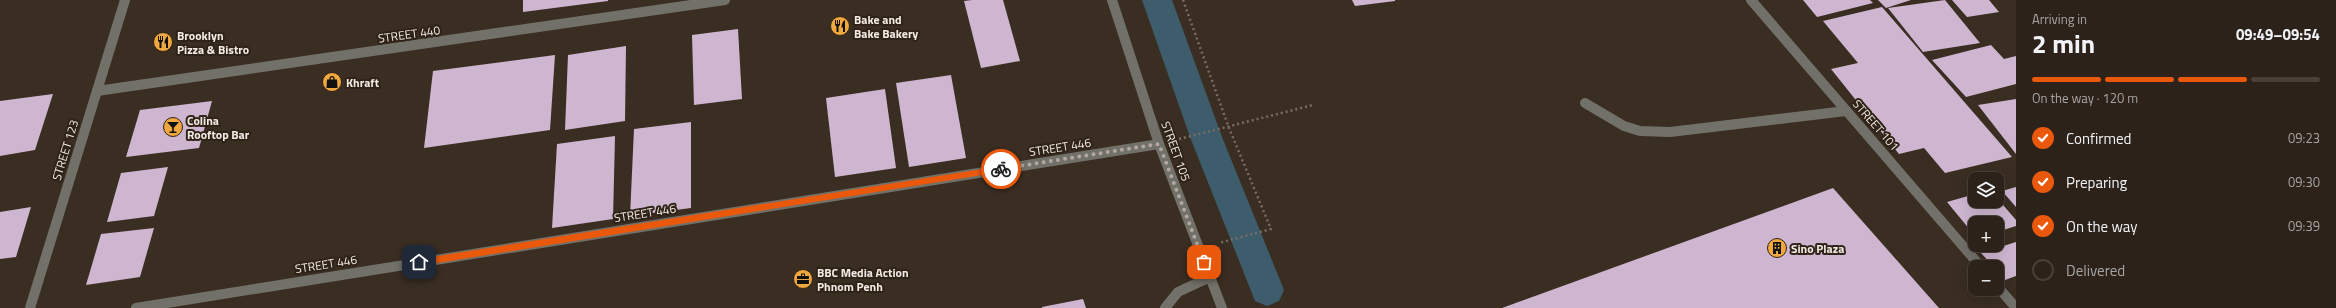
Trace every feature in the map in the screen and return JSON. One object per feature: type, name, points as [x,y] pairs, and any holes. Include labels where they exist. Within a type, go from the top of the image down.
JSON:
[{"type":"street","name":"STREET 123","points":[[30,308],[125,0]]},
{"type":"street","name":"STREET 440","points":[[97,91],[725,0]]},
{"type":"street","name":"STREET 105","points":[[1112,0],[1159,144],[1222,308]]},
{"type":"street","name":"STREET 101","points":[[1752,0],[1975,260]]},
{"type":"street","points":[[1585,103],[1624,126],[1640,131],[1670,132],[1846,111]]},
{"type":"street","name":"STREET 446","points":[[136,308],[1159,144]]},
{"type":"street","points":[[1165,308],[1169,298],[1184,286],[1210,277]]},
{"type":"street","points":[[2004,294],[2016,308]]},
{"type":"path","points":[[1183,0],[1229,128],[1271,229],[1229,241]]},
{"type":"path","points":[[1187,137],[1224,130],[1313,105]]},
{"type":"building","points":[[523,0],[608,0],[608,1],[523,12]]},
{"type":"building","points":[[1003,0],[1020,61],[981,68],[964,1]]},
{"type":"building","points":[[1352,0],[1395,0],[1395,1],[1355,6]]},
{"type":"building","points":[[1803,0],[1870,0],[1873,3],[1817,17]]},
{"type":"building","points":[[1878,0],[1911,0],[1886,8]]},
{"type":"building","points":[[1945,0],[1980,43],[1923,52],[1888,8]]},
{"type":"building","points":[[1952,0],[1989,0],[1999,12],[1967,17]]},
{"type":"building","points":[[1882,7],[2012,157],[1945,173],[1924,148],[1899,154],[1831,69],[1858,63],[1823,21]]},
{"type":"building","points":[[738,29],[742,99],[694,105],[692,35]]},
{"type":"building","points":[[1991,45],[2004,59],[2016,56],[2016,84],[1966,97],[1932,60]]},
{"type":"building","points":[[626,46],[625,121],[565,130],[568,55]]},
{"type":"building","points":[[555,55],[550,130],[424,148],[433,71]]},
{"type":"building","points":[[951,75],[966,158],[909,167],[896,83]]},
{"type":"building","points":[[885,89],[896,168],[835,177],[826,98]]},
{"type":"building","points":[[53,94],[35,150],[0,156],[0,101]]},
{"type":"building","points":[[2016,99],[2016,154],[1978,105]]},
{"type":"building","points":[[212,101],[199,148],[126,157],[140,110]]},
{"type":"building","points":[[691,122],[691,208],[630,216],[634,129]]},
{"type":"building","points":[[615,136],[613,219],[552,228],[557,144]]},
{"type":"building","points":[[168,167],[154,216],[107,222],[121,173]]},
{"type":"building","points":[[2016,187],[2016,207],[2004,193],[2004,190]]},
{"type":"building","name":"Sino Plaza","points":[[1833,188],[1939,308],[1502,308]]},
{"type":"building","points":[[1968,196],[1968,208],[2004,208],[2004,206],[2016,220],[2016,226],[2004,230],[2004,216],[1968,216],[1968,228],[1947,202]]},
{"type":"building","points":[[31,207],[16,257],[0,259],[0,212]]},
{"type":"building","points":[[154,228],[140,277],[86,285],[101,234]]},
{"type":"building","points":[[2016,242],[2016,276],[2005,280],[2004,260],[1988,260],[1981,253],[2004,252],[2004,246]]},
{"type":"building","points":[[1083,299],[1086,308],[1042,308],[1042,307]]},
{"type":"waterway","points":[[1157,0],[1206,137],[1267,290]]},
{"type":"way so far","points":[[1001,169],[1159,144],[1204,262]]},
{"type":"place","name":"Bake and Bake Bakery","points":[[840,26]]},
{"type":"place","name":"Brooklyn Pizza & Bistro","points":[[163,42]]},
{"type":"place","name":"Khraft","points":[[332,82]]},
{"type":"place","name":"Colina Rooftop Bar","points":[[173,127]]},
{"type":"place","name":"Sino Plaza","points":[[1777,248]]},
{"type":"place","name":"BBC Media Action Phnom Penh","points":[[803,279]]},
{"type":"route","points":[[419,262],[1001,169]]}]
